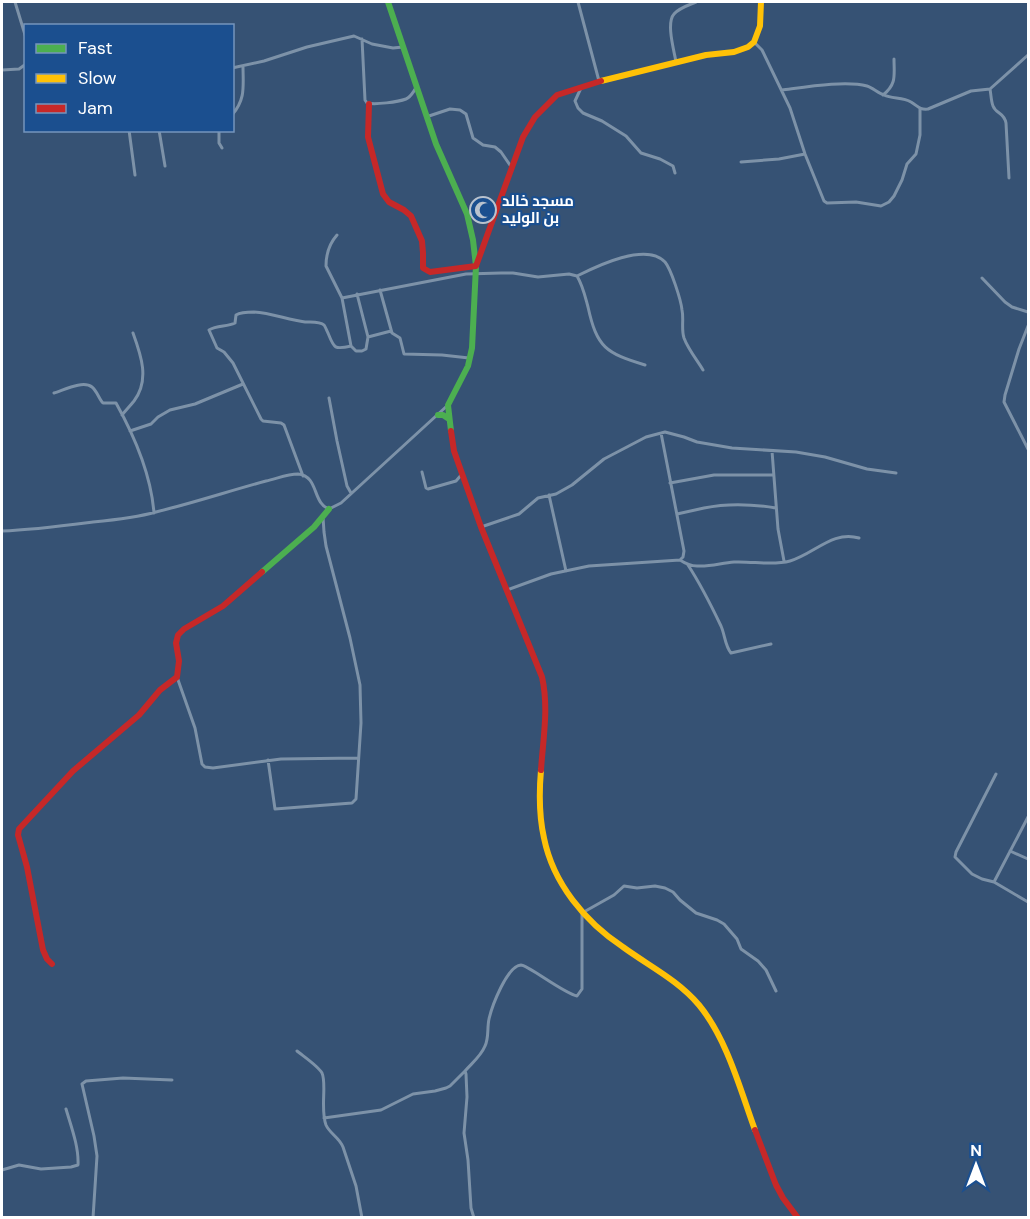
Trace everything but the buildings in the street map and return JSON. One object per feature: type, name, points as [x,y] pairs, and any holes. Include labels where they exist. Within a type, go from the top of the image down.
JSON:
[{"type":"street","points":[[15,2],[24,31]]},
{"type":"street","points":[[358,758],[268,760],[213,768],[205,767],[202,764],[195,728],[177,677],[179,661],[176,643],[178,635],[184,629],[223,606],[323,517],[329,509],[340,503],[438,415],[448,405],[461,382],[470,358],[475,270],[473,240],[467,214],[436,144],[388,2]]},
{"type":"street","points":[[578,2],[599,81]]},
{"type":"street","points":[[676,62],[670,24],[672,16],[696,2]]},
{"type":"street","points":[[475,270],[523,137],[535,117],[557,95],[599,81],[706,55],[735,52],[748,47],[754,42],[760,26],[760,2]]},
{"type":"street","points":[[234,68],[354,36],[372,44],[393,48],[403,47]]},
{"type":"street","points":[[362,39],[364,100],[369,104],[403,100],[411,96],[416,88]]},
{"type":"street","points":[[754,42],[762,50],[790,108],[805,154],[825,202],[856,202],[881,206],[889,202],[902,180],[907,164],[916,154],[920,135],[920,108]]},
{"type":"street","points":[[782,90],[847,84],[865,86],[883,95],[909,101],[920,108],[928,109],[971,91],[990,89],[1029,55]]},
{"type":"street","points":[[883,95],[894,83],[894,59]]},
{"type":"street","points":[[2,70],[20,69],[24,66]]},
{"type":"street","points":[[234,113],[241,104],[244,91],[243,66]]},
{"type":"street","points":[[582,87],[575,101],[583,113],[602,121],[626,136],[641,153],[673,166],[675,172]]},
{"type":"street","points":[[990,89],[992,105],[1005,117],[1009,178]]},
{"type":"street","points":[[369,104],[368,137],[383,194],[391,205],[401,208],[411,216],[422,241],[423,268],[430,272],[475,270],[538,277],[569,274],[577,276],[625,256],[650,255],[664,260],[679,296],[684,338],[703,370]]},
{"type":"street","points":[[426,117],[450,109],[460,110],[466,114],[473,138],[483,145],[495,147],[512,168]]},
{"type":"street","points":[[129,132],[135,175]]},
{"type":"street","points":[[159,132],[165,166]]},
{"type":"street","points":[[219,132],[219,142],[222,148]]},
{"type":"street","points":[[741,162],[805,154]]},
{"type":"street","points":[[337,235],[331,242],[326,266],[342,298],[351,346],[356,351],[362,351],[366,349],[368,337],[357,294]]},
{"type":"street","points":[[342,298],[475,270]]},
{"type":"street","points":[[577,276],[582,285],[599,341],[607,350],[645,366]]},
{"type":"street","points":[[982,278],[1005,302],[1012,307],[1029,312]]},
{"type":"street","points":[[380,290],[391,331],[402,341],[404,354],[470,358]]},
{"type":"street","points":[[303,476],[284,425],[262,421],[233,363],[224,352],[217,348],[209,330],[235,323],[236,315],[240,313],[254,312],[323,324],[335,347],[339,349],[351,346]]},
{"type":"street","points":[[1029,326],[1019,350],[1004,402],[1029,449]]},
{"type":"street","points":[[368,337],[391,331]]},
{"type":"street","points":[[122,415],[140,390],[143,378],[133,333]]},
{"type":"street","points":[[130,431],[151,424],[170,410],[195,405],[244,383]]},
{"type":"street","points":[[54,393],[85,385],[93,388],[103,403],[116,404],[146,471],[153,493],[154,513]]},
{"type":"street","points":[[329,398],[339,453],[347,486],[351,493]]},
{"type":"street","points":[[448,405],[454,451],[481,527],[544,682],[546,708],[539,795],[544,837],[553,868],[582,913],[617,943],[669,978],[688,994],[710,1018],[721,1038],[776,1185],[798,1218]]},
{"type":"street","points":[[438,415],[449,419]]},
{"type":"street","points":[[481,527],[519,513],[538,498],[556,494],[572,485],[604,459],[646,437],[660,433],[669,432],[697,442],[732,448],[825,457],[867,469],[896,472]]},
{"type":"street","points":[[660,433],[684,551],[680,560]]},
{"type":"street","points":[[772,451],[778,529],[784,561]]},
{"type":"street","points":[[422,472],[428,489],[456,481],[462,474]]},
{"type":"street","points":[[2,531],[53,527],[154,513],[290,475],[307,477],[313,484],[320,502],[329,509]]},
{"type":"street","points":[[670,483],[714,476],[774,475]]},
{"type":"street","points":[[549,495],[566,571]]},
{"type":"street","points":[[677,514],[724,505],[776,508]]},
{"type":"street","points":[[268,760],[275,809],[352,803],[356,799],[361,723],[360,686],[326,546],[323,517]]},
{"type":"street","points":[[688,565],[708,567],[748,561],[776,563],[797,558],[843,536],[859,538]]},
{"type":"street","points":[[507,590],[541,577],[566,571],[595,566],[680,560],[688,565],[702,587],[731,653],[771,644]]},
{"type":"street","points":[[52,964],[43,950],[27,867],[18,835],[19,829],[73,771],[139,715],[160,690],[177,677]]},
{"type":"street","points":[[996,774],[954,856],[972,874],[994,882],[1029,902]]},
{"type":"street","points":[[994,882],[1029,817]]},
{"type":"street","points":[[1010,851],[1029,859]]},
{"type":"street","points":[[582,913],[614,895],[624,886],[665,888],[673,892],[696,913],[724,924],[737,939],[741,949],[766,970],[776,991]]},
{"type":"street","points":[[324,1118],[381,1110],[413,1094],[450,1086],[477,1058],[486,1045],[491,1012],[505,979],[516,967],[523,965],[577,996],[582,989],[582,913]]},
{"type":"street","points":[[297,1051],[323,1075],[324,1118],[330,1133],[343,1146],[356,1186],[362,1218]]},
{"type":"street","points":[[465,1071],[467,1097],[464,1133],[471,1208],[474,1218]]},
{"type":"street","points":[[93,1218],[97,1156],[82,1084],[86,1081],[123,1078],[172,1080]]},
{"type":"street","points":[[2,1170],[19,1165],[41,1169],[78,1165],[74,1137],[66,1109]]},
{"type":"traffic: fast","points":[[388,2],[436,144],[467,214],[473,240],[476,266],[472,348],[468,366],[448,405],[451,431]]},
{"type":"traffic: fast","points":[[438,415],[449,419]]},
{"type":"traffic: fast","points":[[262,572],[314,527],[329,509]]},
{"type":"traffic: slow","points":[[601,81],[748,47],[754,42],[760,26],[761,2]]},
{"type":"traffic: slow","points":[[541,770],[542,830],[548,855],[563,886],[596,926],[673,981],[699,1005],[709,1018],[725,1049],[755,1130]]},
{"type":"traffic: jam","points":[[369,104],[368,137],[383,194],[389,202],[411,216],[422,241],[423,268],[430,272],[476,266],[523,137],[535,117],[557,95],[601,81]]},
{"type":"traffic: jam","points":[[451,431],[454,451],[481,527],[542,677],[545,712],[541,770]]},
{"type":"traffic: jam","points":[[52,964],[43,950],[27,867],[18,835],[19,829],[73,771],[139,715],[160,690],[177,677],[179,661],[176,643],[178,635],[223,606],[262,572]]},
{"type":"traffic: jam","points":[[755,1130],[776,1185],[798,1218]]},
{"type":"place","name":"مسجد خالد بن الوليد","points":[[483,210]]}]
